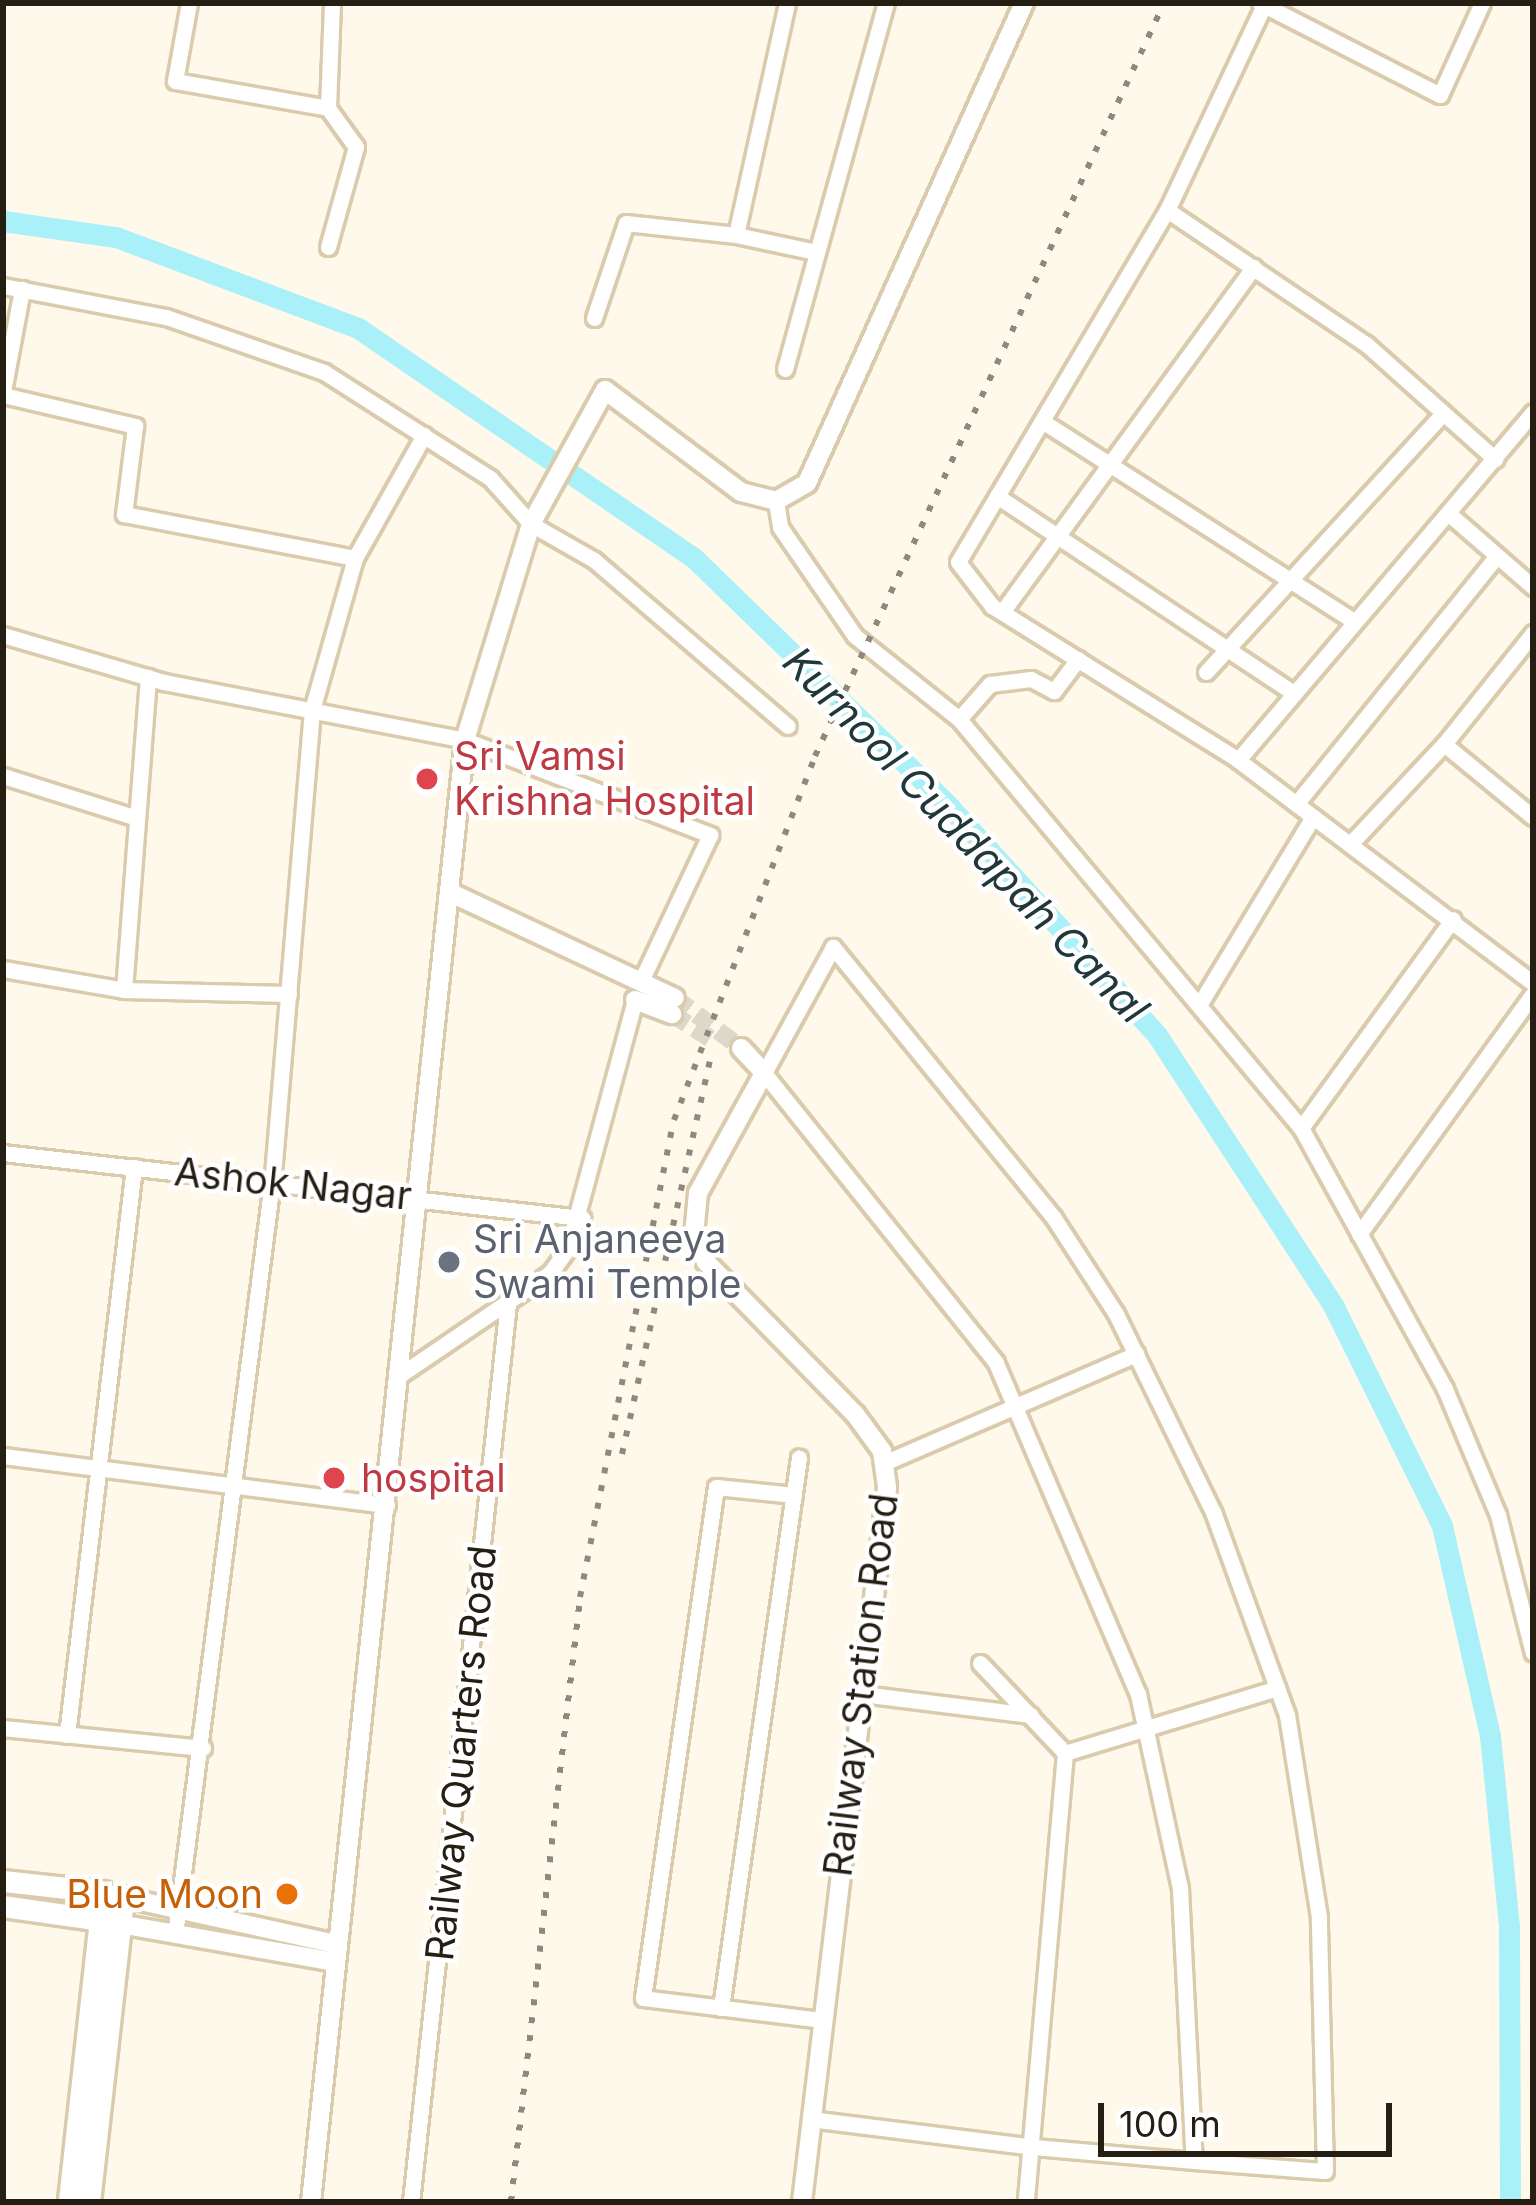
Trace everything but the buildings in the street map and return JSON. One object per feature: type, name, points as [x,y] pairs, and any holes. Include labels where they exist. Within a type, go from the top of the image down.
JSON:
[{"type":"main road","points":[[3,1881],[113,1895],[69,2202]]},
{"type":"main road","points":[[3,1906],[110,1922]]},
{"type":"main road","points":[[89,2202],[110,1922]]},
{"type":"street","points":[[189,3],[175,81],[328,108]]},
{"type":"street","points":[[328,248],[356,147],[328,108],[332,3]]},
{"type":"street","points":[[736,235],[787,3]]},
{"type":"street","points":[[785,368],[886,3]]},
{"type":"street","points":[[311,2202],[334,1953],[387,1505],[413,1197],[465,740],[531,524],[545,507],[605,390],[741,492],[776,501],[807,483],[1024,3]]},
{"type":"street","points":[[1481,3],[1440,95],[1262,4],[1167,210],[958,562],[1002,612],[1238,760],[1533,982]]},
{"type":"street","points":[[1167,210],[1253,267],[1443,413],[1495,459]]},
{"type":"street","points":[[594,318],[626,223],[736,235],[816,252]]},
{"type":"street","points":[[1002,612],[1253,267]]},
{"type":"street","points":[[3,286],[166,317],[324,372],[490,478],[531,524],[594,560],[788,726]]},
{"type":"street","points":[[22,289],[3,393],[135,426],[124,514],[355,558]]},
{"type":"street","points":[[1238,760],[1533,412]]},
{"type":"street","points":[[1206,672],[1443,413]]},
{"type":"street","points":[[1042,421],[1353,621]]},
{"type":"street","points":[[176,1935],[272,1181],[312,710],[355,558],[424,435]]},
{"type":"street","points":[[997,496],[1228,644],[1293,693]]},
{"type":"street","points":[[776,501],[780,527],[855,636],[959,719],[1301,1128],[1445,1388],[1498,1515],[1533,1652]]},
{"type":"street","points":[[1448,513],[1533,587]]},
{"type":"street","points":[[1296,804],[1497,556]]},
{"type":"street","points":[[1351,843],[1444,744],[1533,633]]},
{"type":"street","points":[[3,635],[148,677],[465,740],[710,835],[642,979]]},
{"type":"street","points":[[959,719],[990,684],[1031,679],[1054,692],[1078,659]]},
{"type":"street","points":[[124,990],[131,816],[148,677]]},
{"type":"street","points":[[1444,744],[1533,818]]},
{"type":"street","points":[[3,776],[131,816]]},
{"type":"street","points":[[1198,1005],[1313,818]]},
{"type":"street","points":[[397,1377],[550,1274],[582,1218],[635,1000],[673,1006],[642,979],[451,893]]},
{"type":"street","points":[[1301,1128],[1453,919]]},
{"type":"street","points":[[810,2119],[1034,2147],[1194,2161],[1325,2171],[1319,1917],[1277,1688],[1214,1514],[1136,1354],[1054,1217],[833,947],[749,1060],[995,1363],[1151,1733],[1180,1889],[1194,2161]]},
{"type":"street","points":[[3,969],[124,990],[289,994]]},
{"type":"street","points":[[1359,1234],[1533,994]]},
{"type":"street","name":"Railway Station Road","points":[[749,1060],[698,1193],[694,1234],[706,1262],[855,1414],[884,1463],[862,1694],[802,2202]]},
{"type":"street","name":"Ashok Nagar","points":[[3,1153],[582,1218]]},
{"type":"street","points":[[67,1735],[102,1471],[134,1167]]},
{"type":"street","name":"Railway Quarters Road","points":[[411,2202],[508,1303]]},
{"type":"street","points":[[884,1463],[1136,1354]]},
{"type":"street","points":[[3,1456],[387,1505]]},
{"type":"street","points":[[722,2008],[799,1456]]},
{"type":"street","points":[[794,1495],[716,1487],[643,1998],[821,2020]]},
{"type":"street","points":[[980,1663],[1065,1753],[1026,2202]]},
{"type":"street","points":[[1065,1753],[1151,1733],[1277,1688]]},
{"type":"street","points":[[862,1694],[1031,1715]]},
{"type":"street","points":[[3,1728],[203,1748]]},
{"type":"street","points":[[113,1895],[334,1953]]},
{"type":"street","points":[[110,1922],[176,1935],[334,1953]]},
{"type":"waterway","name":"Kurnool Cuddapah Canal","points":[[3,221],[116,237],[358,328],[693,557],[946,803],[1157,1035],[1334,1307],[1442,1526],[1490,1736],[1509,1926],[1510,2202]]},
{"type":"tunnel","points":[[675,998],[741,1048]]},
{"type":"tunnel","points":[[672,1014],[714,1041]]},
{"type":"railway","points":[[511,2202],[580,1597],[674,1120],[815,756],[1164,3]]},
{"type":"railway","points":[[622,1454],[712,1050]]},
{"type":"place","name":"Sri Vamsi Krishna Hospital","points":[[427,779]]},
{"type":"place","name":"Sri Anjaneeya Swami Temple","points":[[449,1262]]},
{"type":"place","name":"hospital","points":[[334,1478]]},
{"type":"place","name":"Blue Moon","points":[[287,1894]]}]
